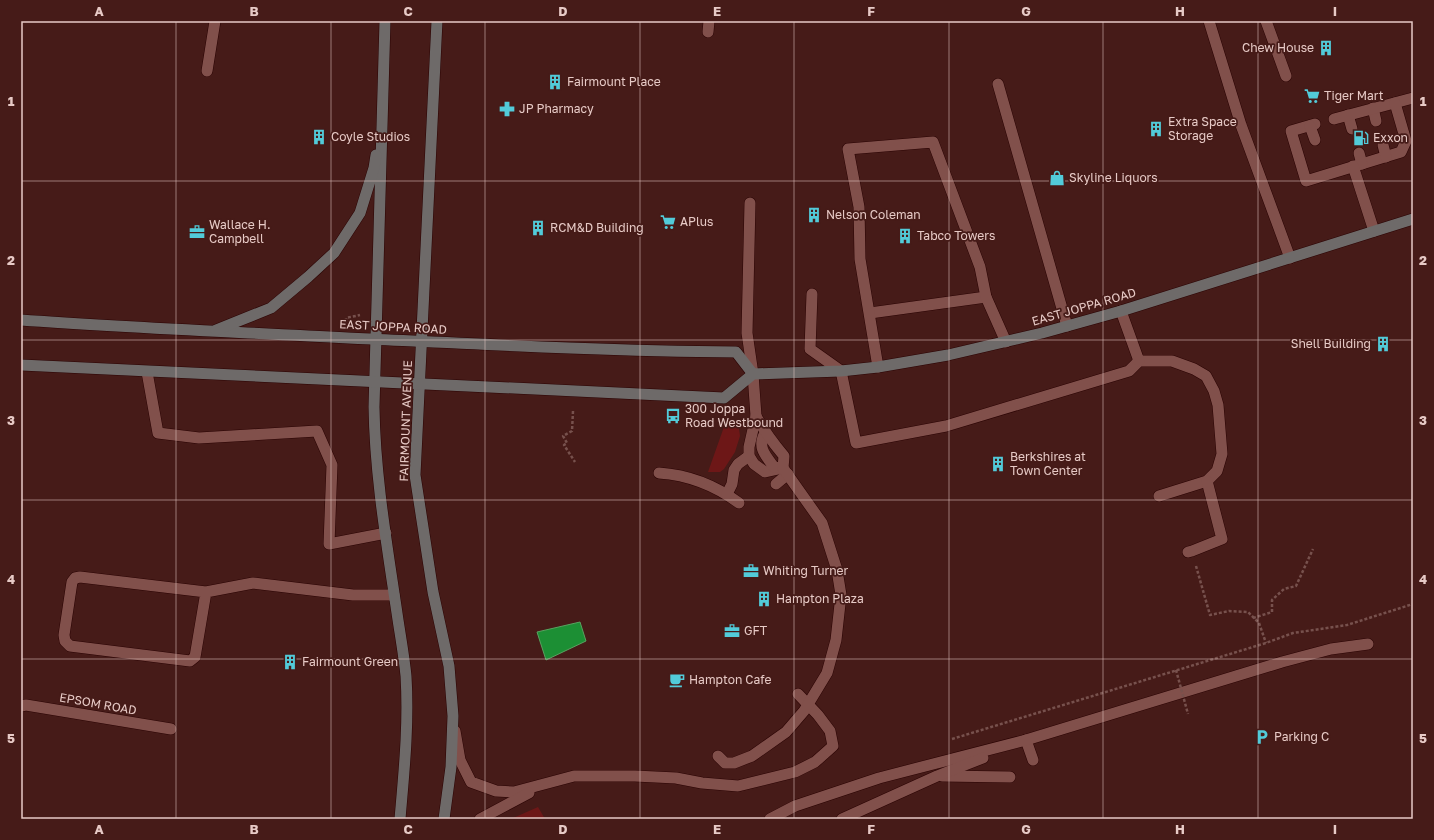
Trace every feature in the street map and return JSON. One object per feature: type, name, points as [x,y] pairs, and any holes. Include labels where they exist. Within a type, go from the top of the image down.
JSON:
[{"type":"main road","name":"FAIRMOUNT AVENUE","points":[[385,21],[374,430],[380,494],[406,676],[407,709],[400,819]]},
{"type":"main road","name":"FAIRMOUNT AVENUE","points":[[437,21],[415,475],[433,592],[449,666],[453,716],[451,767],[444,819]]},
{"type":"main road","points":[[212,332],[271,308],[334,253],[360,213],[374,168],[383,103]]},
{"type":"main road","name":"EAST JOPPA ROAD","points":[[21,320],[212,332],[422,342],[597,349],[736,352],[753,374],[841,371],[934,358],[1006,342],[1067,326],[1121,311],[1413,219]]},
{"type":"main road","points":[[21,365],[724,398],[753,374]]},
{"type":"street","points":[[207,71],[215,21]]},
{"type":"street","points":[[1209,21],[1241,125],[1290,258]]},
{"type":"street","points":[[1266,21],[1286,76]]},
{"type":"street","points":[[998,84],[1067,326]]},
{"type":"street","points":[[1334,119],[1413,98]]},
{"type":"street","points":[[1314,140],[1313,125],[1291,131],[1306,181],[1324,170],[1358,161],[1386,157],[1401,152],[1406,141],[1394,104]]},
{"type":"street","points":[[1373,108],[1376,121]]},
{"type":"street","points":[[1348,115],[1352,128]]},
{"type":"street","points":[[878,367],[860,259],[859,207],[848,149],[933,142],[980,267],[986,297],[1006,342]]},
{"type":"street","points":[[1383,145],[1386,157]]},
{"type":"street","points":[[1358,161],[1374,231]]},
{"type":"street","points":[[750,203],[747,333],[753,374],[756,416],[749,447],[749,456],[754,464],[765,472],[786,471]]},
{"type":"street","points":[[812,294],[810,349],[841,371],[856,443],[954,424],[1129,371],[1139,361],[1172,361],[1194,369],[1206,376],[1214,391],[1218,405],[1222,454],[1217,471],[1207,481],[1159,496]]},
{"type":"street","points":[[870,313],[986,297]]},
{"type":"street","points":[[1121,311],[1139,361]]},
{"type":"street","points":[[147,372],[158,433],[199,438],[317,431],[332,466],[329,544],[386,533]]},
{"type":"street","points":[[718,756],[725,763],[734,763],[752,756],[786,732],[804,711],[827,673],[836,640],[841,595],[838,570],[822,522],[786,471],[784,456],[770,436],[765,433],[756,416]]},
{"type":"street","points":[[727,494],[732,484],[734,470],[738,464],[749,456]]},
{"type":"street","points":[[776,484],[786,471]]},
{"type":"street","points":[[659,473],[697,480],[727,494],[740,503]]},
{"type":"street","points":[[1190,552],[1222,539],[1207,481]]},
{"type":"street","points":[[206,592],[195,657],[190,661],[70,646],[65,641],[64,635],[72,582],[75,578],[80,577],[206,592],[253,583],[353,595],[394,595]]},
{"type":"street","points":[[770,819],[794,806],[879,778],[1026,740],[1282,662],[1332,649],[1368,644]]},
{"type":"street","points":[[453,716],[460,760],[471,782],[496,791],[514,792],[574,776],[676,778],[702,783],[738,786],[795,772],[815,762],[833,746],[830,731],[818,715],[798,694]]},
{"type":"street","name":"EPSOM ROAD","points":[[21,706],[26,705],[171,729]]},
{"type":"street","points":[[1026,740],[1033,760]]},
{"type":"street","points":[[842,819],[937,776],[1026,740]]},
{"type":"street","points":[[937,776],[1010,777]]},
{"type":"street","points":[[480,819],[546,784]]},
{"type":"path","points":[[346,318],[364,314]]},
{"type":"path","points":[[573,411],[572,431],[563,436],[567,443],[564,445],[575,462]]},
{"type":"path","points":[[1253,618],[1272,612],[1272,600],[1284,589],[1296,586],[1314,548]]},
{"type":"path","points":[[1190,552],[1210,615],[1229,611],[1248,612],[1259,623],[1266,643]]},
{"type":"path","points":[[947,741],[1266,643],[1293,633],[1347,625],[1413,604]]},
{"type":"path","points":[[1176,670],[1188,714]]},
{"type":"shaded area","points":[[728,419],[738,421],[740,436],[735,452],[724,469],[720,472],[708,472],[725,424]]},
{"type":"shaded area","points":[[580,622],[586,641],[546,660],[537,632]]},
{"type":"shaded area","points":[[538,807],[545,819],[511,819]]},
{"type":"place","name":"Chew House","points":[[1326,48]]},
{"type":"place","name":"Fairmount Place","points":[[555,82]]},
{"type":"place","name":"Tiger Mart","points":[[1312,96]]},
{"type":"place","name":"JP Pharmacy","points":[[507,109]]},
{"type":"place","name":"Extra Space Storage","points":[[1156,129]]},
{"type":"place","name":"Coyle Studios","points":[[319,137]]},
{"type":"place","name":"Exxon","points":[[1361,138]]},
{"type":"place","name":"Skyline Liquors","points":[[1057,178]]},
{"type":"place","name":"Nelson Coleman","points":[[814,215]]},
{"type":"place","name":"APlus","points":[[668,222]]},
{"type":"place","name":"RCM&D Building","points":[[538,228]]},
{"type":"place","name":"Wallace H. Campbell","points":[[197,232]]},
{"type":"place","name":"Tabco Towers","points":[[905,236]]},
{"type":"place","name":"Shell Building","points":[[1383,344]]},
{"type":"place","name":"300 Joppa Road Westbound","points":[[673,416]]},
{"type":"place","name":"Berkshires at Town Center","points":[[998,464]]},
{"type":"place","name":"Whiting Turner","points":[[751,571]]},
{"type":"place","name":"Hampton Plaza","points":[[764,599]]},
{"type":"place","name":"GFT","points":[[732,631]]},
{"type":"place","name":"Fairmount Green","points":[[290,662]]},
{"type":"place","name":"Hampton Cafe","points":[[677,680]]},
{"type":"place","name":"Parking C","points":[[1262,737]]}]
